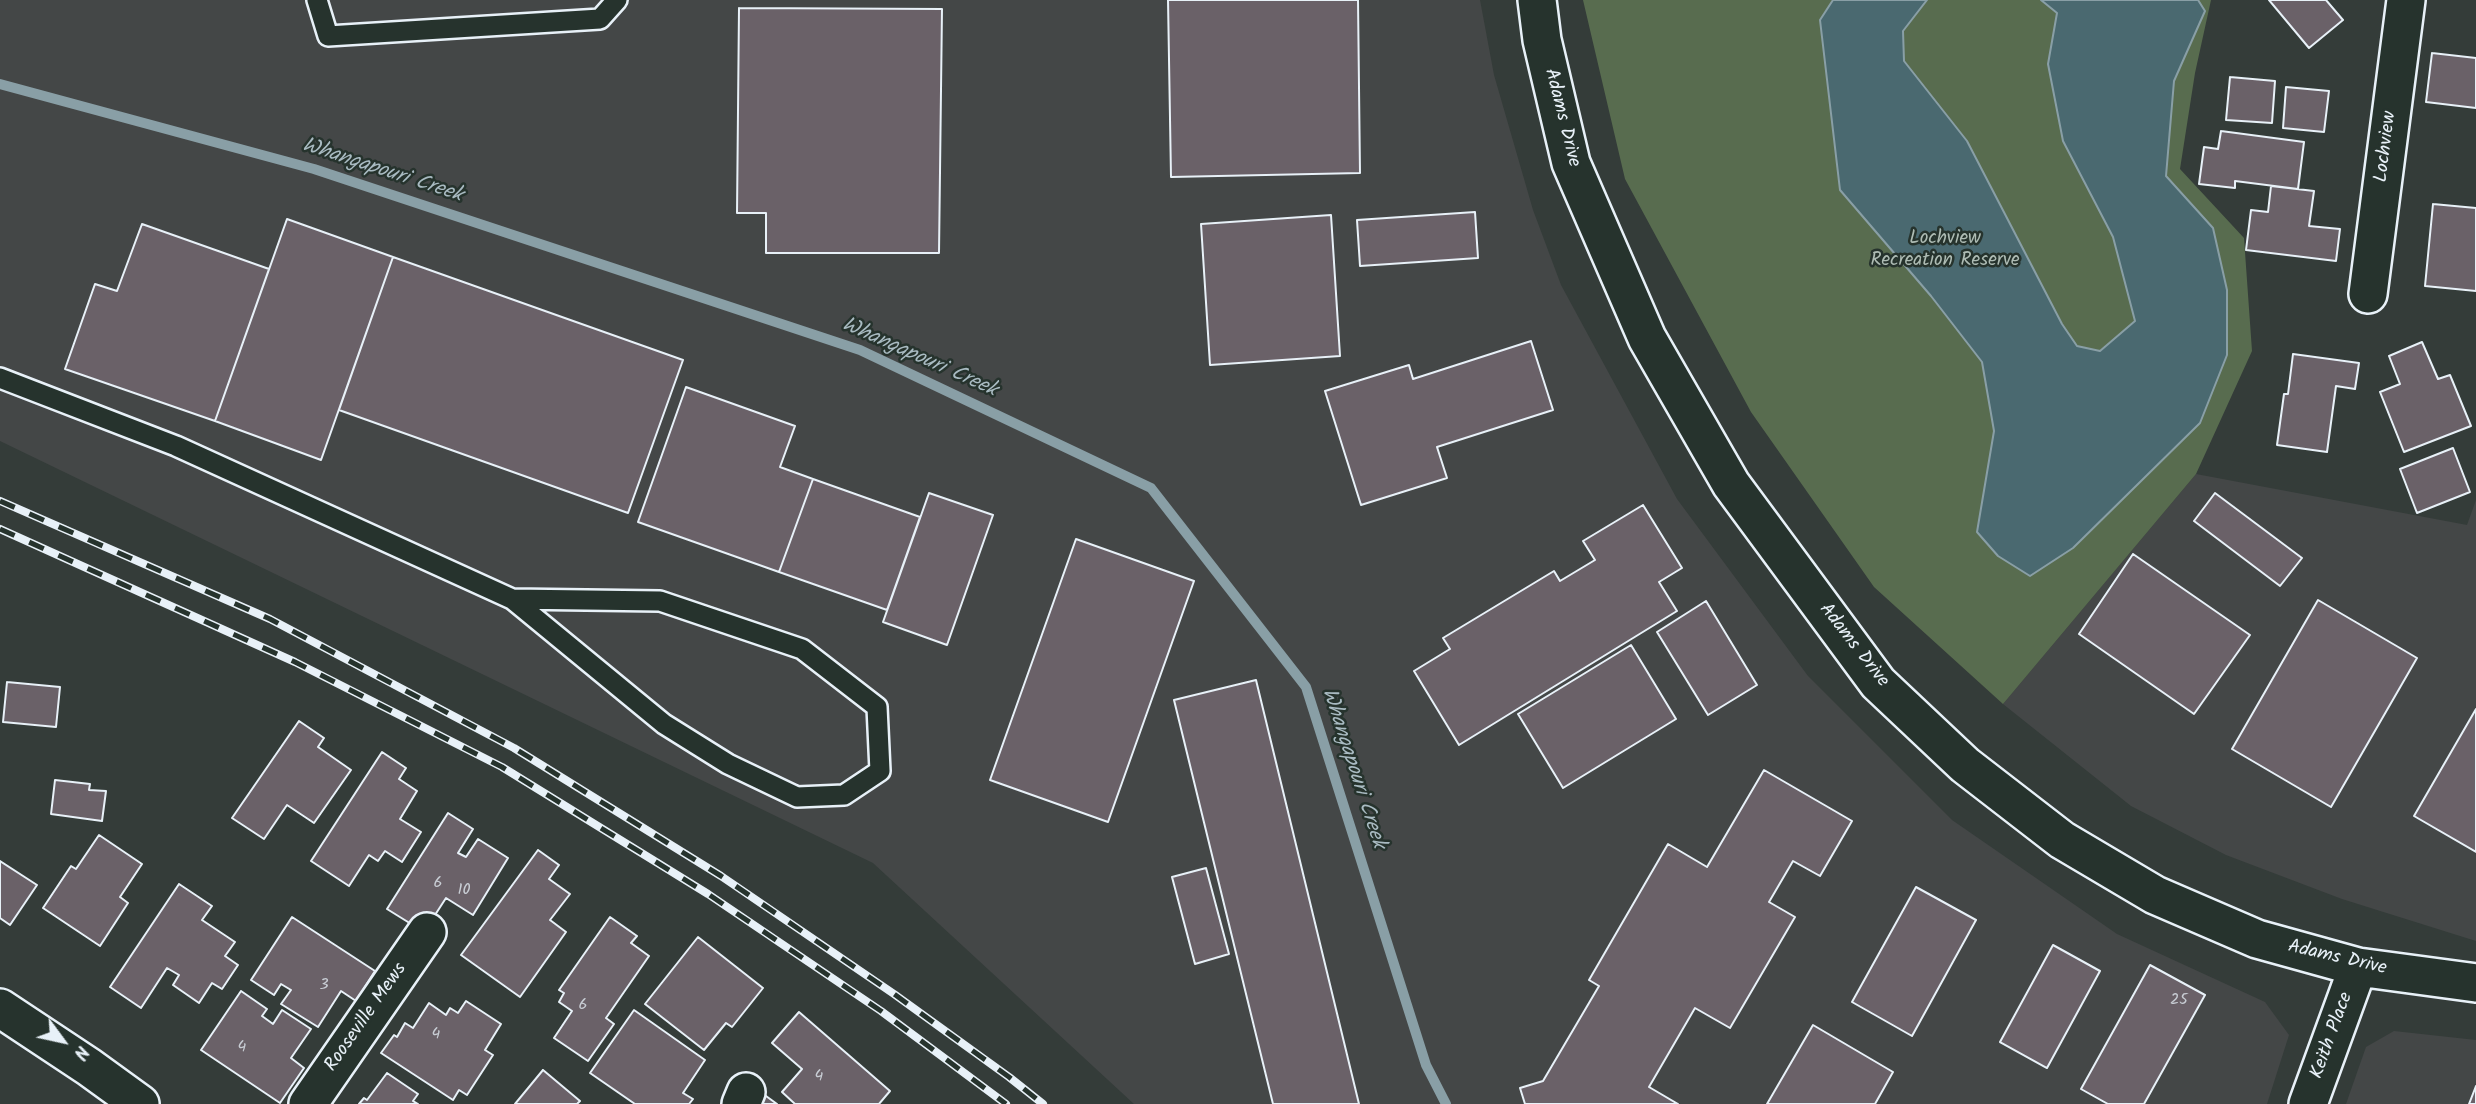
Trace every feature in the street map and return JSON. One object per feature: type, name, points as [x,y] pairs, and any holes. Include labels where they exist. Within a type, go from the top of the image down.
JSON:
[{"type":"street","name":"Adams Drive","points":[[1537,0],[1542,40],[1571,163],[1647,338],[1731,484],[1878,683],[1965,765],[2074,847],[2155,895],[2257,939],[2358,967],[2476,983]]},
{"type":"street","name":"Lochview","points":[[2368,294],[2406,0]]},
{"type":"street","name":"Rooseville Mews","points":[[308,1104],[427,932]]},
{"type":"street","name":"Keith Place","points":[[2308,1104],[2358,967]]},
{"type":"street","points":[[0,1008],[140,1104]]},
{"type":"lane","points":[[317,0],[328,36],[600,19],[617,0]]},
{"type":"lane","points":[[0,378],[176,446],[512,599],[664,724],[728,764],[797,797],[844,795],[880,771],[877,707],[802,649],[660,601],[512,599]]},
{"type":"shaded area","points":[[0,0],[1480,0],[1494,75],[1533,210],[1561,285],[1677,499],[1808,676],[1952,820],[2117,934],[2265,1002],[2289,1035],[2267,1104],[1134,1104],[873,863],[0,441]]},
{"type":"shaded area","points":[[2196,474],[2467,525],[2476,500],[2476,941],[2342,899],[2226,855],[2131,806],[2003,704]]},
{"type":"shaded area","points":[[2394,1031],[2476,1040],[2476,1104],[2346,1104],[2366,1047]]},
{"type":"green space","name":"Lochview Recreation Reserve","points":[[1583,0],[2211,0],[2195,73],[2180,169],[2244,238],[2252,351],[2196,474],[2003,704],[1874,587],[1751,412],[1625,179]]},
{"type":"water","points":[[1833,0],[1927,0],[1903,31],[1904,61],[1967,141],[2062,324],[2077,346],[2100,351],[2135,321],[2113,237],[2063,141],[2048,64],[2057,13],[2041,0],[2198,0],[2205,11],[2174,81],[2166,176],[2213,228],[2227,290],[2227,355],[2200,423],[2073,548],[2030,576],[1998,556],[1977,532],[1994,431],[1982,362],[1931,296],[1840,190],[1820,20]]},
{"type":"building","points":[[1168,0],[1358,0],[1360,173],[1171,177]]},
{"type":"building","points":[[2269,0],[2326,0],[2343,20],[2309,48]]},
{"type":"building","points":[[739,8],[942,9],[939,253],[766,253],[766,213],[737,213]]},
{"type":"building","points":[[2432,53],[2476,58],[2476,108],[2426,102]]},
{"type":"building","points":[[2230,77],[2275,81],[2272,123],[2226,120]]},
{"type":"building","points":[[2286,87],[2329,91],[2324,132],[2283,128]]},
{"type":"building","points":[[2221,131],[2304,142],[2298,189],[2235,181],[2235,188],[2199,184],[2204,147],[2218,149]]},
{"type":"building","points":[[2271,186],[2314,191],[2309,226],[2340,229],[2336,261],[2246,250],[2251,210],[2268,212]]},
{"type":"building","points":[[2433,204],[2476,208],[2476,291],[2425,286]]},
{"type":"building","points":[[1475,212],[1478,258],[1360,266],[1357,220]]},
{"type":"building","points":[[1331,215],[1340,356],[1210,365],[1201,224]]},
{"type":"building","points":[[287,219],[393,257],[321,460],[215,421]]},
{"type":"building","points":[[142,224],[269,269],[215,421],[65,369],[95,284],[117,291]]},
{"type":"building","points":[[393,257],[683,360],[628,513],[339,410]]},
{"type":"building","points":[[1531,341],[1553,410],[1437,447],[1447,478],[1361,505],[1325,391],[1409,365],[1413,379]]},
{"type":"building","points":[[2422,342],[2438,379],[2450,375],[2471,426],[2404,452],[2380,392],[2400,384],[2389,356]]},
{"type":"building","points":[[2293,354],[2359,363],[2355,389],[2336,386],[2327,452],[2277,445]]},
{"type":"building","points":[[686,387],[795,426],[780,467],[813,479],[779,572],[638,522]]},
{"type":"building","points":[[2453,448],[2470,492],[2417,513],[2400,469]]},
{"type":"building","points":[[813,479],[920,517],[887,610],[779,572]]},
{"type":"building","points":[[929,493],[993,515],[947,645],[883,622]]},
{"type":"building","points":[[2215,493],[2302,558],[2280,586],[2194,521]]},
{"type":"building","points":[[1643,505],[1682,568],[1659,582],[1677,611],[1459,745],[1414,671],[1450,649],[1443,638],[1554,571],[1560,581],[1595,560],[1583,541]]},
{"type":"building","points":[[1076,539],[1194,581],[1108,822],[990,780]]},
{"type":"building","points":[[2133,554],[2250,635],[2194,714],[2079,634]]},
{"type":"building","points":[[2318,600],[2417,658],[2331,807],[2232,749]]},
{"type":"building","points":[[1706,601],[1757,685],[1708,715],[1657,632]]},
{"type":"building","points":[[1631,645],[1676,719],[1563,788],[1518,714]]},
{"type":"building","points":[[1256,680],[1359,1104],[1273,1104],[1174,700]]},
{"type":"building","points":[[7,682],[60,687],[56,727],[3,722]]},
{"type":"building","points":[[2476,709],[2476,852],[2414,816]]},
{"type":"building","points":[[299,721],[324,738],[318,747],[351,770],[314,823],[287,805],[264,839],[232,818]]},
{"type":"building","points":[[382,752],[406,768],[399,779],[417,791],[400,819],[421,832],[402,862],[385,851],[378,861],[369,855],[349,886],[311,861]]},
{"type":"building","points":[[1764,770],[1852,821],[1820,876],[1793,861],[1769,902],[1795,917],[1730,1028],[1695,1008],[1649,1087],[1678,1104],[1525,1104],[1520,1088],[1543,1081],[1599,986],[1589,980],[1668,844],[1707,867]]},
{"type":"building","points":[[55,780],[90,784],[89,790],[106,791],[102,821],[51,814]]},
{"type":"building","points":[[448,813],[473,829],[458,853],[466,857],[478,839],[508,858],[473,915],[446,898],[424,932],[387,909]]},
{"type":"building","points":[[99,835],[142,864],[120,897],[128,903],[100,946],[43,908],[71,866],[76,869]]},
{"type":"building","points":[[538,850],[559,865],[549,879],[570,894],[550,920],[566,932],[520,997],[461,955]]},
{"type":"building","points":[[0,861],[37,885],[10,925],[0,918]]},
{"type":"building","points":[[1206,868],[1229,954],[1195,964],[1172,877]]},
{"type":"building","points":[[179,884],[212,906],[202,920],[235,942],[225,956],[238,965],[222,989],[212,983],[199,1003],[173,985],[179,975],[167,968],[141,1008],[110,987]]},
{"type":"building","points":[[1916,887],[1976,920],[1912,1036],[1852,1002]]},
{"type":"building","points":[[292,917],[375,971],[356,1001],[341,991],[318,1027],[281,1004],[291,990],[281,984],[274,995],[251,980]]},
{"type":"building","points":[[610,917],[637,936],[631,943],[649,956],[606,1018],[614,1024],[588,1061],[554,1038],[572,1011],[559,1002],[564,993],[559,990]]},
{"type":"building","points":[[698,937],[763,988],[732,1027],[726,1023],[704,1050],[645,1004]]},
{"type":"building","points":[[2053,945],[2100,971],[2047,1068],[2000,1042]]},
{"type":"building","points":[[2150,965],[2205,995],[2144,1104],[2108,1104],[2081,1089]]},
{"type":"building","points":[[241,991],[267,1009],[262,1016],[273,1024],[282,1010],[311,1029],[291,1058],[304,1068],[280,1103],[201,1050]]},
{"type":"building","points":[[466,1001],[501,1024],[485,1050],[493,1055],[467,1095],[459,1090],[453,1100],[381,1053],[394,1035],[397,1037],[405,1023],[413,1028],[429,1003],[446,1015],[450,1008],[458,1013]]},
{"type":"building","points":[[634,1010],[705,1060],[683,1093],[693,1099],[689,1104],[635,1104],[590,1073]]},
{"type":"building","points":[[799,1012],[890,1091],[879,1104],[795,1104],[782,1092],[802,1069],[772,1043]]},
{"type":"building","points":[[1813,1025],[1893,1072],[1875,1104],[1767,1104]]},
{"type":"building","points":[[543,1070],[580,1101],[577,1104],[515,1104]]},
{"type":"building","points":[[387,1073],[418,1094],[413,1101],[418,1104],[359,1104],[364,1098],[367,1100]]},
{"type":"building","points":[[2476,1086],[2476,1104],[2469,1104]]},
{"type":"building","points":[[766,1096],[777,1104],[761,1104]]},
{"type":"waterway","name":"Whangapouri Creek","points":[[0,84],[314,169],[860,350],[1151,488],[1306,687],[1426,1065],[1446,1104]]},
{"type":"railway","points":[[0,501],[270,619],[514,748],[721,876],[894,994],[1043,1104]]},
{"type":"railway","points":[[0,529],[295,662],[502,767],[708,894],[881,1011],[1006,1104]]}]
